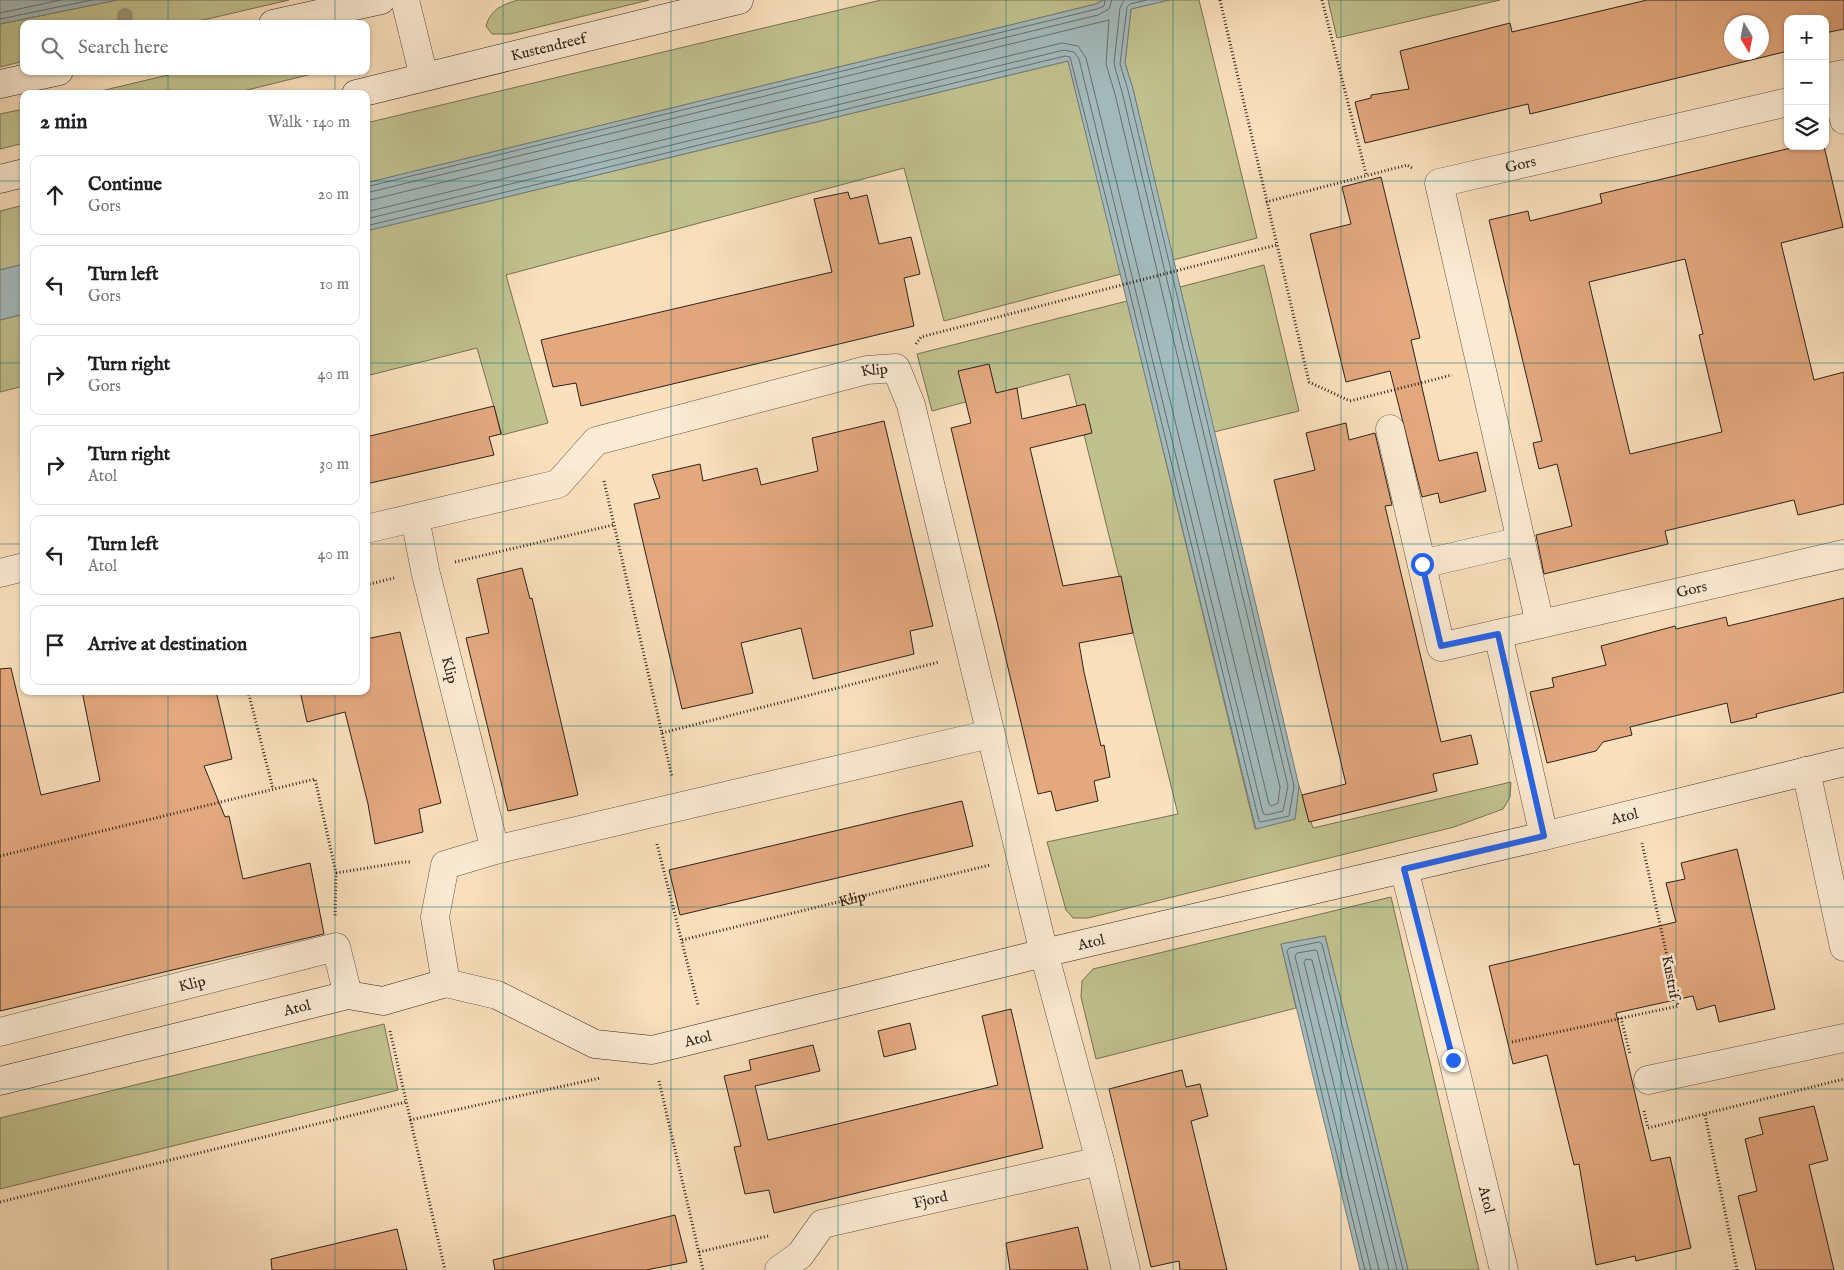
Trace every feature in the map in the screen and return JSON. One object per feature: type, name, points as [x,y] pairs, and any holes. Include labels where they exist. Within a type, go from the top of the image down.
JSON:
[{"type":"street","points":[[291,20],[381,0]]},
{"type":"street","points":[[405,0],[424,77]]},
{"type":"street","name":"Kustendreef","points":[[370,90],[739,0]]},
{"type":"street","points":[[0,84],[41,75]]},
{"type":"street","points":[[1836,86],[1844,120]]},
{"type":"street","name":"Gors","points":[[1439,183],[1784,103]]},
{"type":"street","points":[[0,178],[20,174]]},
{"type":"street","points":[[1439,183],[1540,624]]},
{"type":"street","name":"Klip","points":[[596,441],[867,370],[896,368],[911,405],[1044,953]]},
{"type":"street","name":"Gors","points":[[1390,429],[1441,646],[1844,554]]},
{"type":"street","points":[[370,528],[558,484],[596,441]]},
{"type":"street","name":"Klip","points":[[415,518],[425,570],[495,850]]},
{"type":"street","points":[[1422,564],[1521,541]]},
{"type":"street","points":[[0,573],[20,568]]},
{"type":"street","points":[[1498,634],[1544,836]]},
{"type":"street","points":[[446,983],[435,917],[446,865],[495,850],[990,734]]},
{"type":"street","name":"Atol","points":[[0,1081],[348,995],[383,1001],[446,983],[497,995],[595,1044],[652,1050],[1044,953],[1544,836],[1844,762]]},
{"type":"street","points":[[1806,771],[1844,947]]},
{"type":"street","name":"Atol","points":[[1404,869],[1456,1070],[1504,1270]]},
{"type":"street","points":[[336,947],[348,995]]},
{"type":"street","name":"Klip","points":[[0,1032],[336,947]]},
{"type":"street","points":[[1044,953],[1100,1161],[1126,1270]]},
{"type":"street","points":[[1648,1080],[1844,1038]]},
{"type":"street","name":"Fjord","points":[[779,1270],[800,1255],[822,1224],[1100,1161]]},
{"type":"path","points":[[1220,0],[1309,382],[1350,400],[1481,367]]},
{"type":"path","points":[[1322,0],[1366,174]]},
{"type":"path","points":[[1266,202],[1366,174],[1407,165],[1439,183]]},
{"type":"path","points":[[896,368],[921,337],[1276,245]]},
{"type":"path","points":[[596,441],[613,524],[679,808]]},
{"type":"path","points":[[370,584],[613,524]]},
{"type":"path","points":[[662,733],[970,654]]},
{"type":"path","points":[[249,695],[273,789]]},
{"type":"path","points":[[0,856],[314,779],[336,874],[334,904],[336,947]]},
{"type":"path","name":"Kustrif","points":[[1512,1042],[1678,1006],[1636,813]]},
{"type":"path","points":[[650,815],[706,1037]]},
{"type":"path","name":"Klip","points":[[682,940],[1022,857]]},
{"type":"path","points":[[336,874],[404,862],[446,865]]},
{"type":"path","points":[[383,1001],[445,1270]]},
{"type":"path","points":[[652,1050],[703,1270]]},
{"type":"path","points":[[410,1120],[608,1076]]},
{"type":"path","points":[[0,1202],[406,1102]]},
{"type":"path","points":[[1704,1115],[1737,1270]]},
{"type":"path","points":[[699,1252],[774,1235]]},
{"type":"green space","points":[[117,0],[289,0],[203,20],[20,20],[20,62],[0,67],[0,24]]},
{"type":"green space","points":[[518,0],[649,0],[510,34],[492,34],[486,26],[491,15],[498,8]]},
{"type":"green space","points":[[881,0],[1104,0],[1096,4],[370,182],[370,122]]},
{"type":"green space","points":[[1169,0],[1199,0],[1257,238],[1173,260],[1133,89],[1125,63],[1131,9]]},
{"type":"green space","points":[[1328,0],[1500,0],[1337,38]]},
{"type":"green space","points":[[1068,61],[1121,274],[944,321],[904,168],[506,275],[548,423],[502,435],[477,348],[370,375],[370,230]]},
{"type":"green space","points":[[168,75],[308,75],[247,90],[105,90]]},
{"type":"green space","points":[[20,110],[20,144],[0,149],[0,114]]},
{"type":"green space","points":[[20,206],[20,265],[0,270],[0,211]]},
{"type":"green space","points":[[1264,265],[1299,411],[1214,432],[1180,287]]},
{"type":"green space","points":[[1127,301],[1255,829],[1295,819],[1299,786],[1313,828],[1511,782],[1510,797],[1503,809],[1454,827],[1088,918],[1073,918],[1066,910],[1047,842],[1178,814],[1069,374],[932,411],[917,354]]},
{"type":"green space","points":[[20,315],[20,387],[0,392],[0,320]]},
{"type":"green space","points":[[1391,897],[1479,1270],[1408,1270],[1325,936],[1281,944],[1296,1008],[1096,1059],[1081,997],[1082,981],[1093,969]]},
{"type":"green space","points":[[384,1024],[398,1090],[0,1189],[0,1118]]},
{"type":"water","points":[[0,0],[117,0],[0,24]]},
{"type":"water","points":[[1104,0],[1169,0],[1131,9],[1125,63],[1133,89],[1299,786],[1295,819],[1256,829],[1068,61],[370,230],[370,182],[1096,4]]},
{"type":"water","points":[[20,265],[20,315],[0,320],[0,270]]},
{"type":"water","points":[[1325,936],[1408,1270],[1360,1270],[1281,944]]},
{"type":"building","points":[[1647,0],[1844,0],[1844,29],[1829,32],[1829,15],[1784,15],[1784,52],[1769,56],[1769,15],[1724,15],[1724,60],[1751,60],[1530,114],[1528,104],[1365,143],[1355,102],[1371,98],[1371,95],[1409,89],[1400,51],[1510,23],[1512,32]]},
{"type":"building","points":[[1784,150],[1825,150],[1843,227],[1781,243],[1814,380],[1844,372],[1844,504],[1798,515],[1794,500],[1665,531],[1668,544],[1544,574],[1536,535],[1572,526],[1557,464],[1539,469],[1533,443],[1542,441],[1489,220],[1528,211],[1530,221],[1602,203],[1600,194]],"holes":[[[1685,259],[1703,334],[1699,335],[1722,432],[1630,454],[1589,282]]]},
{"type":"building","points":[[1381,177],[1420,338],[1411,340],[1439,461],[1477,452],[1486,491],[1440,503],[1438,493],[1422,497],[1390,371],[1346,382],[1310,234],[1351,224],[1342,187]]},
{"type":"building","points":[[848,192],[850,199],[867,195],[879,244],[911,237],[920,274],[904,278],[914,326],[581,406],[576,383],[553,387],[541,340],[832,272],[814,199]]},
{"type":"building","points":[[989,364],[996,393],[1017,388],[1022,419],[1085,404],[1092,433],[1030,448],[1063,586],[1121,576],[1133,633],[1079,643],[1101,746],[1104,745],[1110,777],[1094,781],[1098,801],[1056,811],[1051,791],[1038,794],[951,428],[971,423],[958,371]]},
{"type":"building","points":[[494,406],[501,434],[489,437],[494,455],[370,483],[370,436]]},
{"type":"building","points":[[884,421],[933,626],[910,631],[914,654],[813,679],[801,628],[741,643],[753,693],[682,709],[634,504],[660,498],[652,475],[700,464],[703,481],[757,468],[761,485],[818,471],[812,438]]},
{"type":"building","points":[[1346,423],[1349,440],[1375,433],[1392,505],[1385,506],[1441,742],[1471,735],[1478,764],[1433,774],[1437,791],[1309,822],[1302,795],[1346,784],[1274,480],[1315,470],[1306,433]]},
{"type":"building","points":[[522,568],[530,599],[532,598],[578,795],[508,811],[466,638],[489,633],[477,579]]},
{"type":"building","points":[[1844,598],[1844,692],[1756,714],[1757,717],[1731,723],[1727,703],[1630,727],[1632,735],[1603,742],[1596,751],[1547,763],[1530,692],[1554,687],[1552,678],[1606,665],[1601,646],[1675,626],[1676,629],[1726,617],[1728,626]]},
{"type":"building","points":[[400,632],[441,803],[419,809],[423,832],[375,844],[368,804],[345,712],[307,722],[301,695],[370,695],[370,638]]},
{"type":"building","points":[[11,668],[41,795],[100,781],[83,695],[217,695],[232,759],[204,766],[225,817],[229,816],[243,879],[310,863],[324,934],[0,1011],[0,669]]},
{"type":"building","points":[[962,801],[973,846],[680,915],[669,870]]},
{"type":"building","points":[[1737,849],[1775,1009],[1719,1022],[1715,1005],[1697,1010],[1693,996],[1616,1013],[1651,1161],[1670,1157],[1691,1248],[1636,1261],[1635,1256],[1596,1265],[1579,1164],[1574,1165],[1547,1055],[1513,1064],[1489,966],[1676,922],[1666,883],[1685,879],[1681,863]]},
{"type":"building","points":[[1011,1009],[1043,1148],[774,1213],[769,1190],[745,1194],[734,1147],[741,1146],[724,1076],[751,1070],[749,1060],[813,1045],[820,1071],[755,1086],[768,1140],[833,1125],[998,1085],[982,1016]]},
{"type":"building","points":[[910,1023],[916,1049],[884,1057],[878,1031]]},
{"type":"building","points":[[1182,1070],[1186,1087],[1200,1084],[1208,1116],[1191,1121],[1227,1270],[1180,1270],[1179,1261],[1151,1267],[1109,1089]]},
{"type":"building","points":[[1814,1106],[1828,1160],[1809,1165],[1834,1270],[1756,1270],[1738,1196],[1757,1191],[1745,1139],[1763,1134],[1759,1118]]},
{"type":"building","points":[[675,1215],[687,1262],[646,1270],[495,1270],[493,1260]]},
{"type":"building","points":[[1078,1227],[1088,1270],[1010,1270],[1006,1243]]},
{"type":"building","points":[[397,1229],[407,1270],[272,1270],[271,1259]]},
{"type":"route","points":[[1422,564],[1441,646],[1498,634],[1544,836],[1404,869],[1453,1060]]}]
